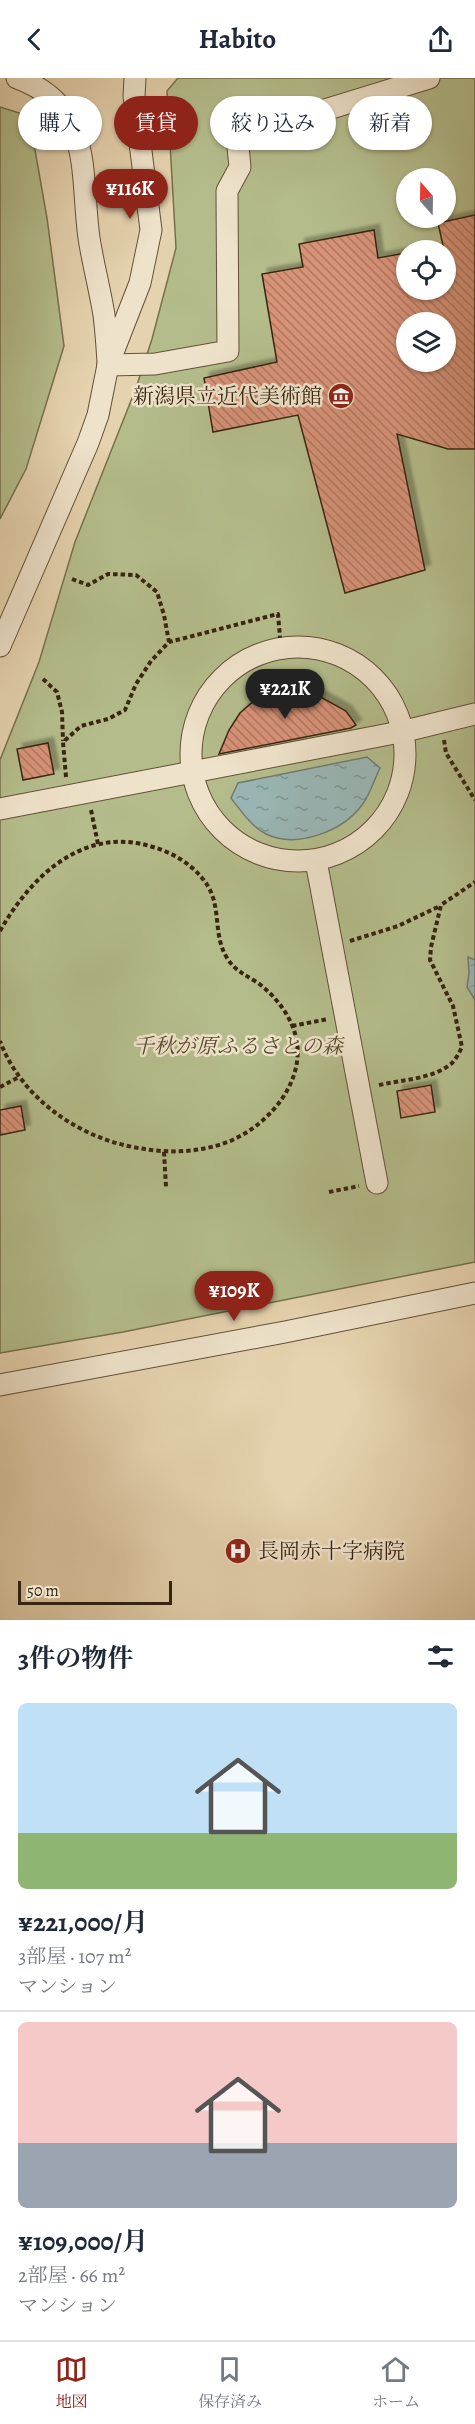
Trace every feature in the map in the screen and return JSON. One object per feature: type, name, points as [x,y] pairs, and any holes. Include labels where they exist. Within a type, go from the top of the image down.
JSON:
[{"type":"street","points":[[17,78],[36,85],[56,101],[69,119],[79,141],[84,163],[89,235],[104,316],[108,365]]},
{"type":"street","points":[[0,646],[81,462],[98,415],[108,365],[140,283],[151,230],[134,96],[135,78]]},
{"type":"street","points":[[108,365],[155,364],[228,351],[227,191],[240,167],[237,137],[429,78]]},
{"type":"street","points":[[309,648],[336,653],[361,665],[379,682],[395,706],[405,731],[407,758],[401,784],[382,823],[365,840],[343,852],[316,861],[291,861],[271,857],[236,842],[216,824],[204,806],[191,773],[190,742],[197,715],[211,691],[231,671],[254,657],[281,649],[309,648]]},
{"type":"street","points":[[0,809],[405,731],[475,714]]},
{"type":"street","points":[[316,861],[377,1183]]},
{"type":"street","points":[[0,1385],[285,1332],[475,1293]]},
{"type":"path","points":[[72,579],[88,585],[108,574],[136,575],[157,592],[169,642]]},
{"type":"path","points":[[63,742],[81,726],[108,719],[125,710],[136,684],[151,660],[169,642],[278,614],[281,649]]},
{"type":"path","points":[[43,679],[57,692],[62,712],[63,742],[77,794],[98,844]]},
{"type":"path","points":[[440,722],[446,753],[475,800]]},
{"type":"path","points":[[0,930],[23,896],[41,875],[63,859],[98,844],[122,841],[145,844],[169,852],[194,869],[212,893],[219,920],[217,933],[228,960],[239,973],[267,991],[280,1004],[292,1026],[297,1042],[297,1065],[292,1084],[262,1120],[244,1134],[223,1143],[183,1152],[164,1152],[106,1141],[82,1131],[40,1099],[20,1077],[0,1041]]},
{"type":"path","points":[[333,946],[398,926],[441,905],[475,882]]},
{"type":"path","points":[[360,1089],[433,1074],[454,1062],[462,1047],[453,1006],[430,960],[430,947],[441,905]]},
{"type":"path","points":[[292,1026],[346,1015]]},
{"type":"path","points":[[0,1087],[20,1077]]},
{"type":"path","points":[[164,1152],[166,1187]]},
{"type":"path","points":[[329,1192],[377,1183]]},
{"type":"green space","name":"千秋が原ふるさとの森","points":[[178,78],[475,78],[475,1262],[123,1332],[0,1353],[0,760],[39,662],[75,542],[136,388],[152,339],[176,248],[170,150],[198,150],[198,96],[167,96],[167,91]]},
{"type":"green space","points":[[0,107],[18,113],[18,150],[35,150],[47,218],[64,346],[26,469],[0,519]]},
{"type":"water","points":[[367,757],[380,768],[365,801],[343,823],[318,835],[291,839],[266,834],[251,823],[231,798],[238,783]]},
{"type":"water","points":[[468,957],[475,960],[475,1000],[467,987]]},
{"type":"building","name":"新潟県立近代美術館","points":[[475,215],[475,449],[448,449],[397,434],[425,570],[345,593],[298,415],[213,432],[204,378],[277,362],[262,274],[303,267],[299,244],[374,230],[378,258],[396,255],[396,300],[456,300],[456,240],[442,240],[439,228],[456,228],[456,219]]},
{"type":"building","points":[[300,691],[317,695],[346,711],[356,725],[351,728],[219,754],[229,730],[240,713],[255,700],[278,692]]},
{"type":"building","points":[[48,743],[54,774],[23,780],[17,749]]},
{"type":"building","points":[[431,1085],[435,1112],[401,1118],[397,1091]]},
{"type":"building","points":[[21,1106],[25,1130],[0,1135],[0,1110]]},
{"type":"place","name":"新潟県立近代美術館","points":[[341,396]]},
{"type":"place","name":"長岡赤十字病院","points":[[238,1551]]}]
